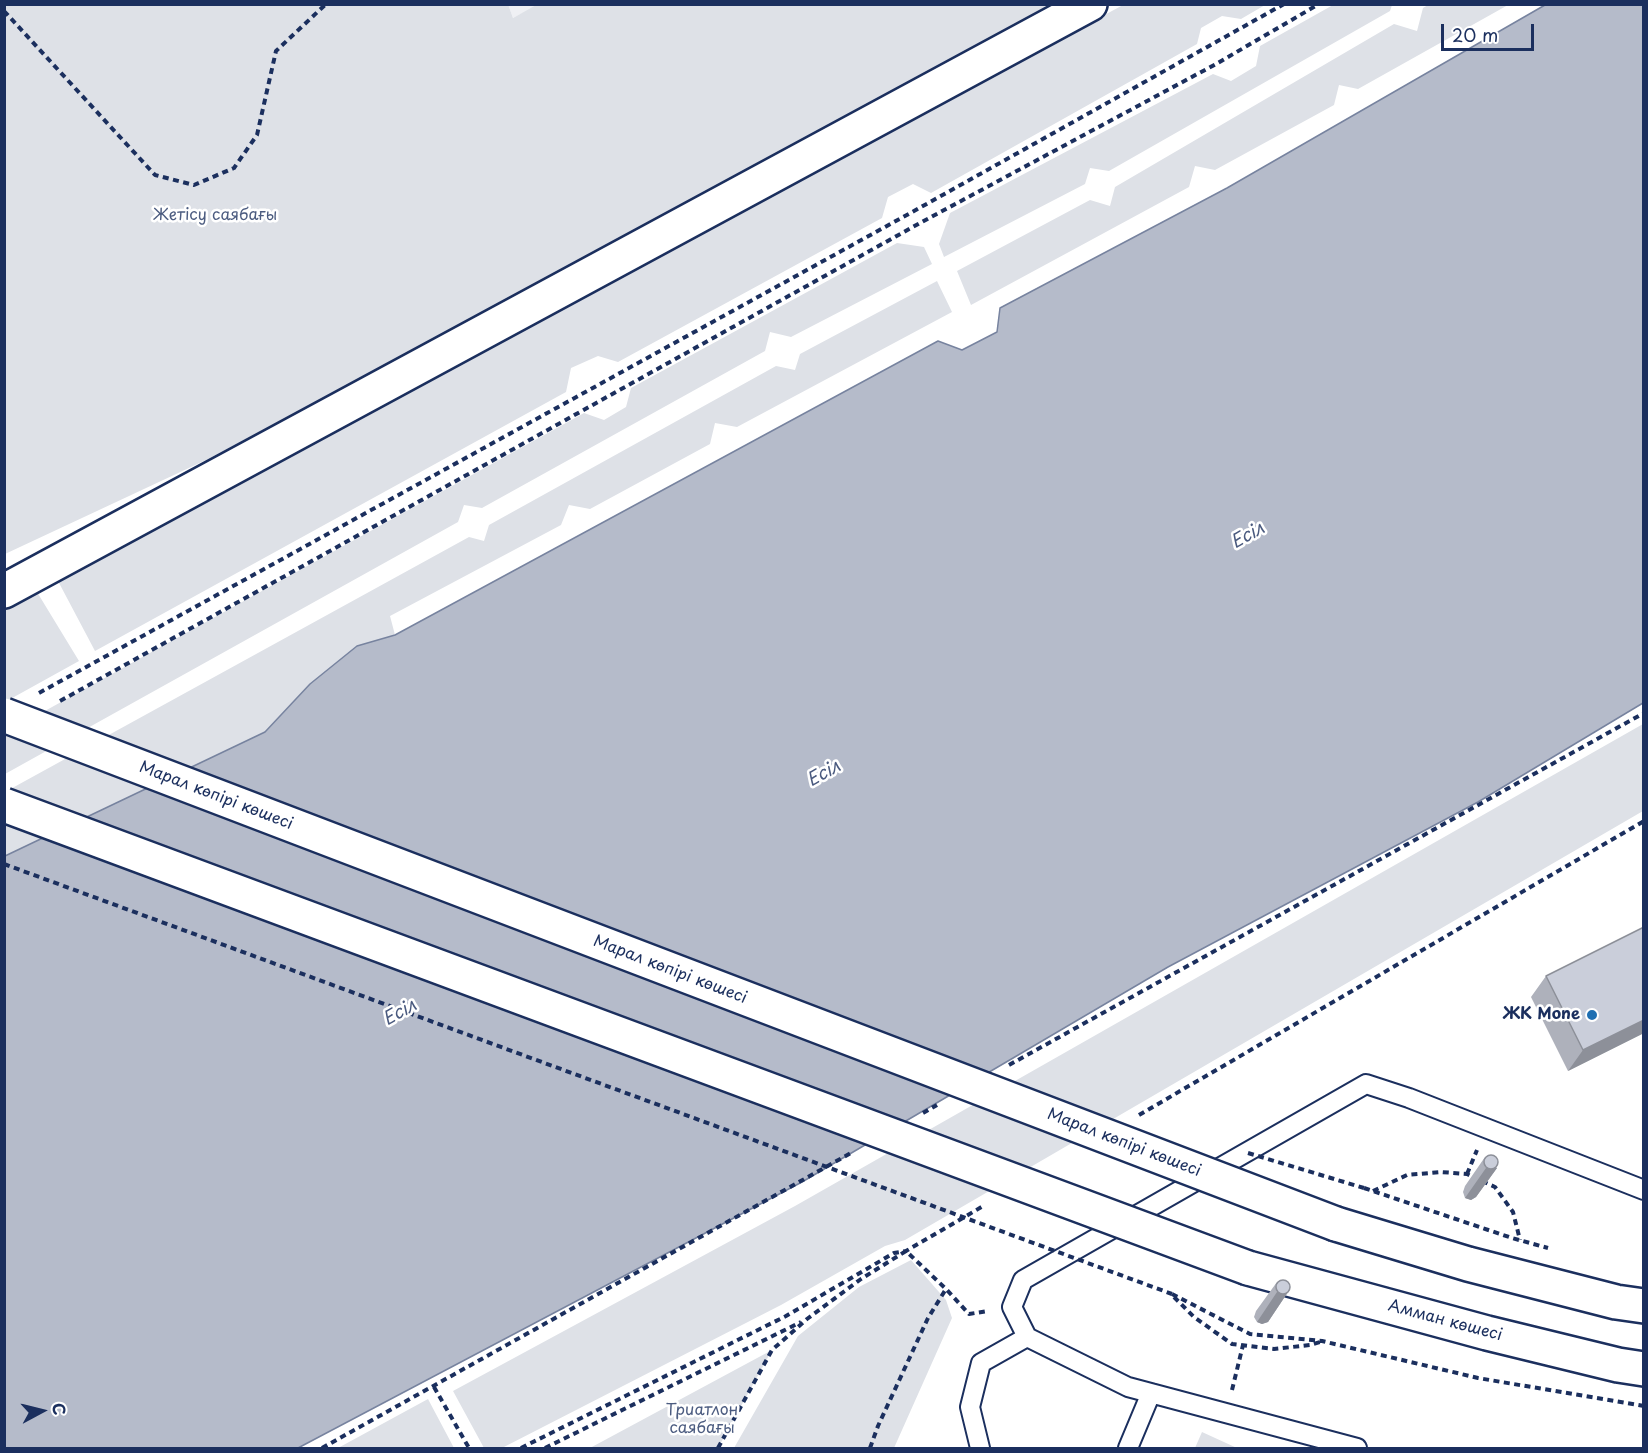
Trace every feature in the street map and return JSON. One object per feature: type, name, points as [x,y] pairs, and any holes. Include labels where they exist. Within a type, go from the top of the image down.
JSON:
[{"type":"main road","points":[[4,591],[1090,4]]},
{"type":"main road","name":"Марал көпірі көшесі","points":[[4,715],[1336,1224],[1468,1264],[1616,1302],[1644,1306]]},
{"type":"main road","name":"Амман көшесі","points":[[4,805],[1248,1268],[1487,1333],[1618,1365],[1644,1369]]},
{"type":"lane","points":[[1357,1449],[1128,1387],[1027,1337],[1012,1307],[1023,1280],[1366,1084],[1409,1098],[1644,1190]]},
{"type":"lane","points":[[980,1449],[970,1407],[981,1363],[1027,1337]]},
{"type":"lane","points":[[1128,1449],[1151,1393]]},
{"type":"path","points":[[4,12],[155,175],[194,184],[234,168],[257,135],[276,51],[326,4]]},
{"type":"path","points":[[34,696],[893,223],[1284,4]]},
{"type":"path","points":[[57,702],[909,229],[1216,64],[1320,4]]},
{"type":"path","points":[[1005,1068],[1644,713]]},
{"type":"path","points":[[1130,1120],[1644,821]]},
{"type":"path","points":[[4,864],[1172,1294],[1250,1334],[1322,1341],[1478,1378],[1644,1406]]},
{"type":"path","points":[[922,1114],[942,1102]]},
{"type":"path","points":[[322,1449],[859,1149]]},
{"type":"path","points":[[1372,1191],[1407,1175],[1441,1172],[1467,1174],[1495,1187],[1513,1212],[1520,1240]]},
{"type":"path","points":[[1364,1188],[1553,1250]]},
{"type":"path","points":[[718,1449],[772,1350],[807,1319],[861,1279],[988,1204]]},
{"type":"path","points":[[906,1251],[969,1314],[1012,1307]]},
{"type":"path","points":[[521,1449],[786,1316],[894,1253],[906,1251]]},
{"type":"path","points":[[870,1449],[878,1426],[928,1318],[946,1289]]},
{"type":"path","points":[[1172,1294],[1194,1317],[1232,1344],[1274,1349],[1310,1345],[1322,1341]]},
{"type":"path","points":[[545,1449],[807,1319]]},
{"type":"path","points":[[1232,1391],[1243,1345]]},
{"type":"path","points":[[434,1387],[469,1449]]},
{"type":"shaded area","points":[[508,4],[538,5],[513,18]]},
{"type":"green space","name":"Жетісу саябағы","points":[[508,4],[513,18],[538,4],[1053,5],[590,257],[206,460],[5,554],[4,5]]},
{"type":"green space","points":[[1123,5],[1265,5],[1241,19],[1222,16],[1201,28],[1197,44],[931,193],[913,184],[888,197],[882,218],[618,362],[598,356],[571,368],[566,392],[95,651],[58,581]]},
{"type":"green space","points":[[1333,5],[1392,5],[1390,11],[1109,171],[1090,168],[1085,184],[944,257],[939,244],[950,213],[1213,74],[1231,81],[1256,66],[1260,46]]},
{"type":"green space","points":[[1428,5],[1508,5],[1358,89],[1339,85],[1334,105],[1215,170],[1195,166],[1189,187],[971,305],[957,271],[1090,200],[1110,206],[1115,187],[1394,24],[1417,31],[1423,8]]},
{"type":"green space","points":[[897,243],[924,247],[932,264],[791,337],[770,332],[765,351],[482,508],[464,505],[458,522],[5,774],[5,733],[584,413],[604,420],[626,407],[631,388]]},
{"type":"green space","points":[[937,281],[952,312],[737,427],[715,423],[710,444],[590,509],[569,505],[561,525],[390,616],[395,635],[357,646],[310,684],[265,732],[5,856],[5,792],[469,537],[484,541],[489,525],[776,366],[795,370],[800,354]]},
{"type":"green space","points":[[37,592],[79,661],[5,702],[5,610]]},
{"type":"green space","points":[[1643,724],[1643,811],[905,1240],[885,1246],[781,1305],[502,1448],[484,1448],[453,1391],[795,1206]]},
{"type":"green space","points":[[911,1260],[946,1300],[952,1318],[894,1448],[734,1448],[798,1336],[859,1287]]},
{"type":"green space","name":"Триатлон саябағы","points":[[772,1350],[718,1448],[590,1448]]},
{"type":"green space","points":[[428,1399],[454,1448],[338,1448]]},
{"type":"green space","points":[[1202,1432],[1237,1448],[1195,1448]]},
{"type":"water","name":"Есіл","points":[[1545,5],[1643,5],[1643,703],[1478,802],[1168,967],[802,1182],[298,1448],[5,1448],[5,856],[265,732],[310,684],[357,646],[395,635],[938,341],[962,350],[997,332],[1000,308],[1227,188]]},
{"type":"building","name":"ЖК Mone","points":[[1644,927],[1644,1020],[1583,1050],[1546,976]]},
{"type":"building","points":[[1488,1155],[1494,1155],[1498,1162],[1494,1169],[1488,1169],[1484,1165],[1484,1159]]},
{"type":"building","points":[[1280,1280],[1286,1280],[1290,1287],[1286,1294],[1280,1294],[1276,1290],[1276,1284]]},
{"type":"place","name":"ЖК Mone","points":[[1592,1015]]}]
